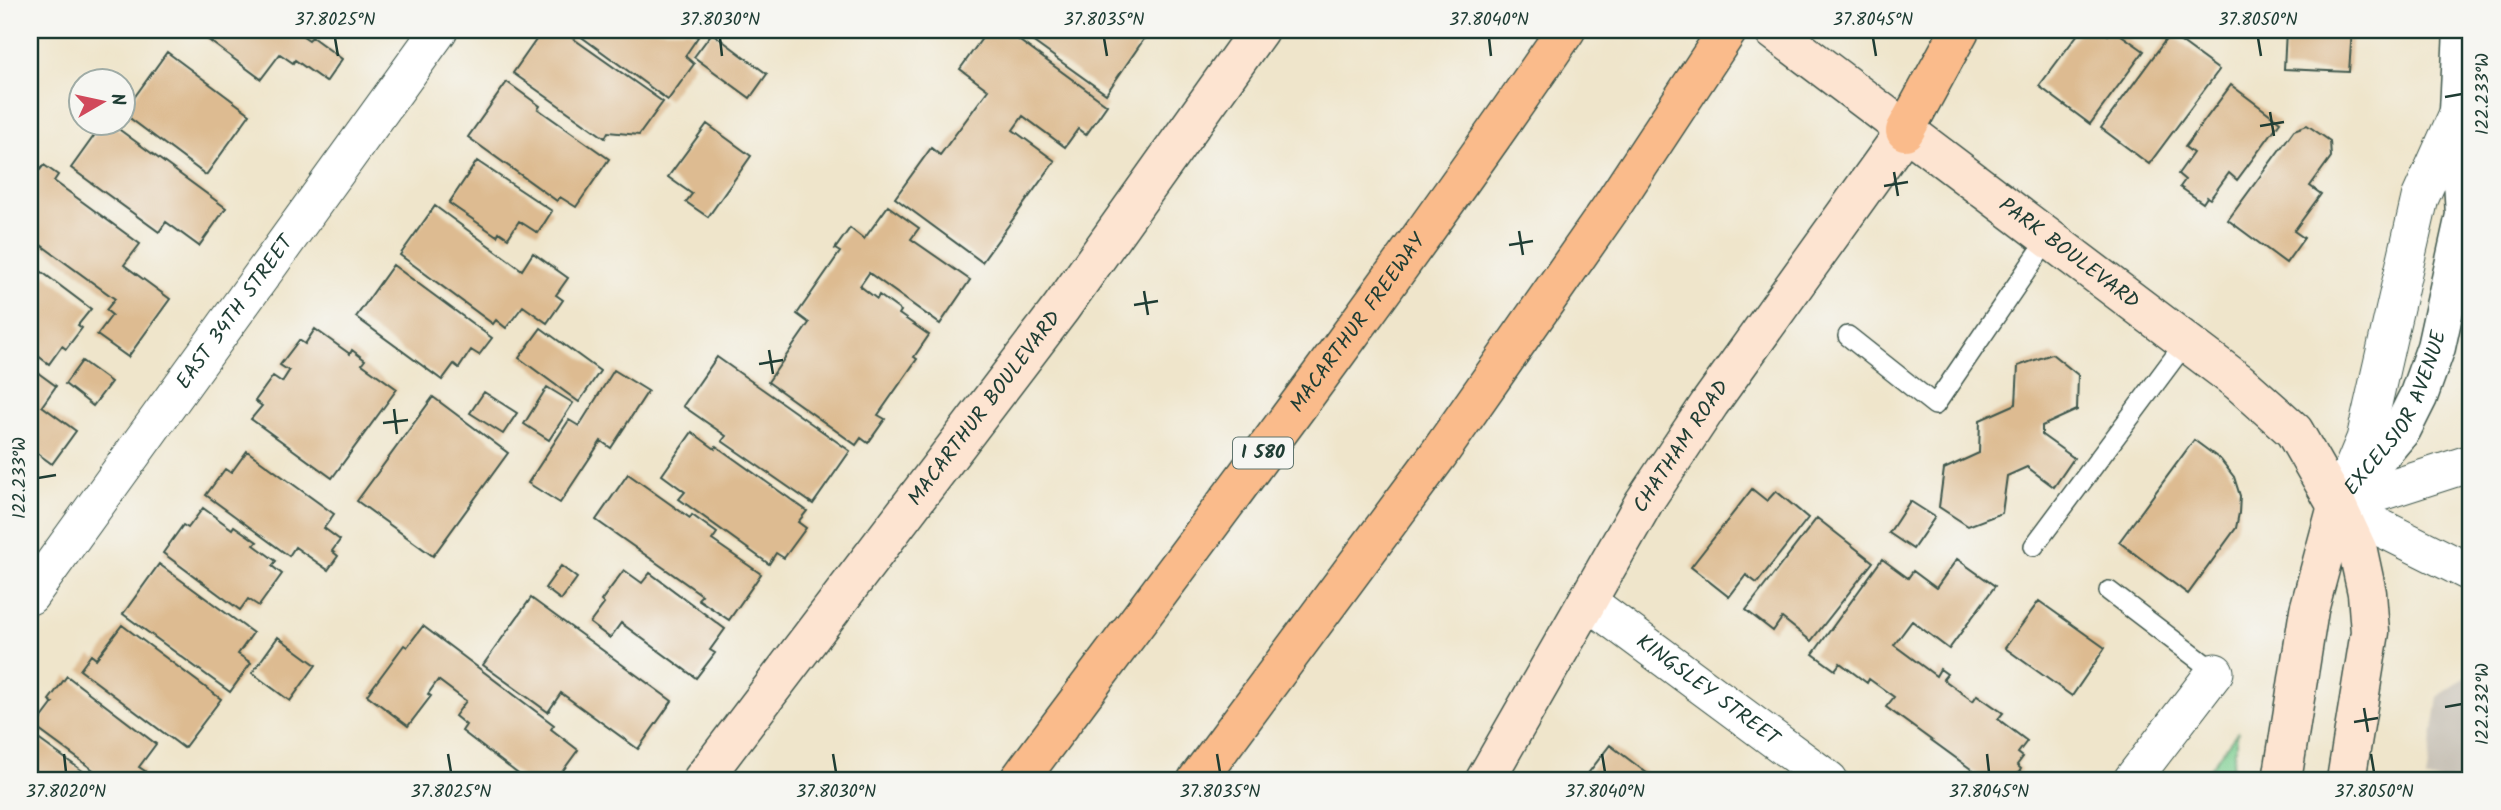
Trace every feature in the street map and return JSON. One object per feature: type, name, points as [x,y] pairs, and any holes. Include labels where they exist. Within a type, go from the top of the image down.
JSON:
[{"type":"highway","name":"MACARTHUR FREEWAY","points":[[1018,780],[1319,378],[1566,30]]},
{"type":"highway","points":[[1197,780],[1438,455],[1610,209],[1728,30]]},
{"type":"highway","points":[[1905,131],[1960,30]]},
{"type":"main road","name":"MACARTHUR BOULEVARD","points":[[702,780],[1061,308],[1259,30]]},
{"type":"main road","name":"PARK BOULEVARD","points":[[1773,30],[2239,382],[2294,432],[2337,506],[2358,551],[2367,593],[2370,632],[2346,780]]},
{"type":"main road","name":"CHATHAM ROAD","points":[[1485,780],[1644,502],[1703,412],[1905,131]]},
{"type":"main road","points":[[2282,780],[2309,610],[2337,506]]},
{"type":"street","name":"EAST 34TH STREET","points":[[30,596],[439,30]]},
{"type":"street","name":"EXCELSIOR AVENUE","points":[[2337,506],[2402,429],[2418,397],[2436,347],[2465,215],[2459,111],[2463,30]]},
{"type":"street","points":[[2337,506],[2471,463]]},
{"type":"street","points":[[2337,506],[2471,573]]},
{"type":"street","name":"KINGSLEY STREET","points":[[1587,601],[1829,780]]},
{"type":"street","points":[[2132,780],[2214,672]]},
{"type":"lane","points":[[1848,335],[1935,405],[2048,239]]},
{"type":"lane","points":[[2035,546],[2186,342]]},
{"type":"lane","points":[[2109,591],[2214,672]]},
{"type":"shaded area","points":[[2471,673],[2471,780],[2426,780],[2438,697]]},
{"type":"green space","points":[[2238,731],[2230,780],[2201,780]]},
{"type":"building","points":[[195,30],[294,30],[309,40],[312,37],[342,59],[326,82],[295,60],[293,63],[280,54],[261,79]]},
{"type":"building","points":[[543,30],[561,30],[663,102],[639,135],[608,132],[605,138],[513,73]]},
{"type":"building","points":[[572,30],[689,30],[698,37],[685,56],[694,64],[668,100]]},
{"type":"building","points":[[988,30],[1005,30],[1107,105],[1086,135],[1078,129],[1065,147],[1023,116],[1013,130],[1055,161],[982,262],[895,198],[931,148],[940,155],[988,90],[960,69]]},
{"type":"building","points":[[1017,30],[1130,30],[1144,39],[1106,94]]},
{"type":"building","points":[[2081,30],[2101,30],[2108,35],[2114,30],[2144,51],[2090,124],[2039,86]]},
{"type":"building","points":[[2286,30],[2352,30],[2349,72],[2284,69]]},
{"type":"building","points":[[712,33],[767,74],[750,98],[694,57]]},
{"type":"building","points":[[2170,34],[2219,70],[2149,164],[2101,128]]},
{"type":"building","points":[[167,52],[250,114],[206,175],[136,123],[136,95]]},
{"type":"building","points":[[507,82],[540,106],[538,109],[609,159],[576,207],[560,197],[557,201],[468,137]]},
{"type":"building","points":[[2231,85],[2280,122],[2237,180],[2229,173],[2210,199],[2207,197],[2203,203],[2180,187],[2185,180],[2178,174],[2193,153],[2185,147]]},
{"type":"building","points":[[707,124],[751,156],[708,217],[686,202],[692,194],[668,177]]},
{"type":"building","points":[[2307,125],[2330,141],[2331,157],[2310,186],[2321,194],[2294,231],[2304,238],[2286,263],[2228,220],[2294,130]]},
{"type":"building","points":[[94,136],[128,136],[226,208],[199,246],[166,222],[159,232],[71,168]]},
{"type":"building","points":[[477,161],[552,211],[538,233],[519,221],[508,238],[499,232],[497,236],[449,203]]},
{"type":"building","points":[[30,164],[40,170],[44,165],[58,175],[54,181],[140,244],[124,265],[170,299],[128,357],[97,335],[112,315],[106,310],[115,299],[30,237]]},
{"type":"building","points":[[435,206],[522,270],[533,253],[568,278],[556,295],[563,300],[547,323],[523,306],[506,328],[496,320],[493,324],[400,255]]},
{"type":"building","points":[[888,206],[919,228],[911,239],[970,280],[940,324],[869,273],[860,286],[877,299],[879,295],[901,311],[899,314],[929,335],[914,357],[917,359],[878,415],[885,419],[868,443],[861,438],[856,445],[768,382],[809,323],[797,314],[840,252],[835,249],[850,228],[864,239]]},
{"type":"building","points":[[30,263],[91,309],[78,325],[82,328],[66,349],[62,346],[49,364],[30,350]]},
{"type":"building","points":[[393,265],[492,338],[479,355],[471,350],[459,368],[454,364],[442,380],[356,317]]},
{"type":"building","points":[[541,328],[600,371],[579,402],[519,358]]},
{"type":"building","points":[[315,329],[350,354],[352,350],[365,360],[362,364],[397,389],[332,478],[251,419],[262,406],[255,401],[273,376],[282,382],[289,371],[280,365],[299,340],[305,344]]},
{"type":"building","points":[[2052,354],[2078,375],[2077,410],[2042,426],[2042,435],[2074,458],[2054,487],[2027,467],[2007,476],[2002,513],[1968,526],[1939,507],[1944,469],[1979,453],[1980,420],[2016,404],[2018,366]]},
{"type":"building","points":[[717,357],[850,451],[813,504],[722,441],[726,436],[683,406]]},
{"type":"building","points":[[82,361],[111,382],[93,406],[65,384]]},
{"type":"building","points":[[30,367],[56,386],[42,406],[76,431],[52,464],[30,448]]},
{"type":"building","points":[[614,370],[648,391],[611,448],[601,441],[560,503],[528,483],[569,420],[579,426]]},
{"type":"building","points":[[547,387],[573,403],[549,440],[524,424]]},
{"type":"building","points":[[484,392],[517,413],[503,434],[470,413]]},
{"type":"building","points":[[433,397],[508,453],[433,556],[357,501]]},
{"type":"building","points":[[692,432],[807,511],[798,522],[806,528],[784,558],[776,553],[769,564],[679,499],[685,492],[662,475]]},
{"type":"building","points":[[2194,440],[2221,460],[2234,477],[2240,496],[2236,528],[2188,594],[2119,542]]},
{"type":"building","points":[[247,451],[334,514],[324,528],[340,540],[332,551],[338,556],[328,570],[295,547],[289,556],[206,495],[225,469],[231,473]]},
{"type":"building","points":[[628,474],[690,518],[692,515],[717,533],[712,540],[761,574],[729,620],[698,599],[702,595],[596,520]]},
{"type":"building","points":[[1752,489],[1767,501],[1776,491],[1808,518],[1757,583],[1746,575],[1729,597],[1691,567]]},
{"type":"building","points":[[1910,501],[1935,517],[1913,549],[1889,533]]},
{"type":"building","points":[[203,508],[232,529],[234,526],[257,542],[254,545],[276,561],[272,566],[282,574],[259,606],[248,599],[240,610],[163,553],[183,525],[188,528]]},
{"type":"building","points":[[1817,518],[1873,562],[1811,641],[1782,618],[1773,631],[1746,610]]},
{"type":"building","points":[[1882,559],[1908,578],[1913,571],[1936,588],[1957,559],[1995,586],[1949,649],[1912,621],[1894,645],[1936,676],[1940,669],[1947,674],[1943,679],[1973,701],[1977,695],[2003,713],[1998,719],[2027,741],[2018,753],[2023,757],[2017,765],[2021,769],[2014,780],[1986,780],[1886,707],[1894,697],[1869,679],[1867,683],[1840,663],[1835,670],[1813,654]]},
{"type":"building","points":[[159,564],[253,633],[238,654],[251,663],[230,692],[123,614]]},
{"type":"building","points":[[561,566],[577,578],[561,600],[545,588]]},
{"type":"building","points":[[624,570],[642,583],[650,573],[725,629],[710,650],[715,653],[696,678],[621,623],[610,638],[590,623],[604,604],[601,601]]},
{"type":"building","points":[[531,598],[672,701],[638,749],[561,693],[548,712],[483,665]]},
{"type":"building","points":[[2039,601],[2105,648],[2072,696],[2005,648]]},
{"type":"building","points":[[122,625],[221,699],[184,748],[80,670],[91,655],[96,659]]},
{"type":"building","points":[[423,626],[554,725],[551,729],[578,750],[556,780],[526,780],[462,731],[466,725],[455,716],[466,701],[438,680],[428,694],[431,696],[408,726],[367,695],[404,645],[407,647]]},
{"type":"building","points":[[278,637],[316,665],[290,701],[252,673]]},
{"type":"building","points":[[67,676],[156,744],[139,767],[145,771],[138,780],[107,780],[35,727],[53,703],[49,700]]},
{"type":"building","points":[[30,733],[95,780],[30,780]]},
{"type":"building","points":[[1610,745],[1648,774],[1643,780],[1583,780]]}]
